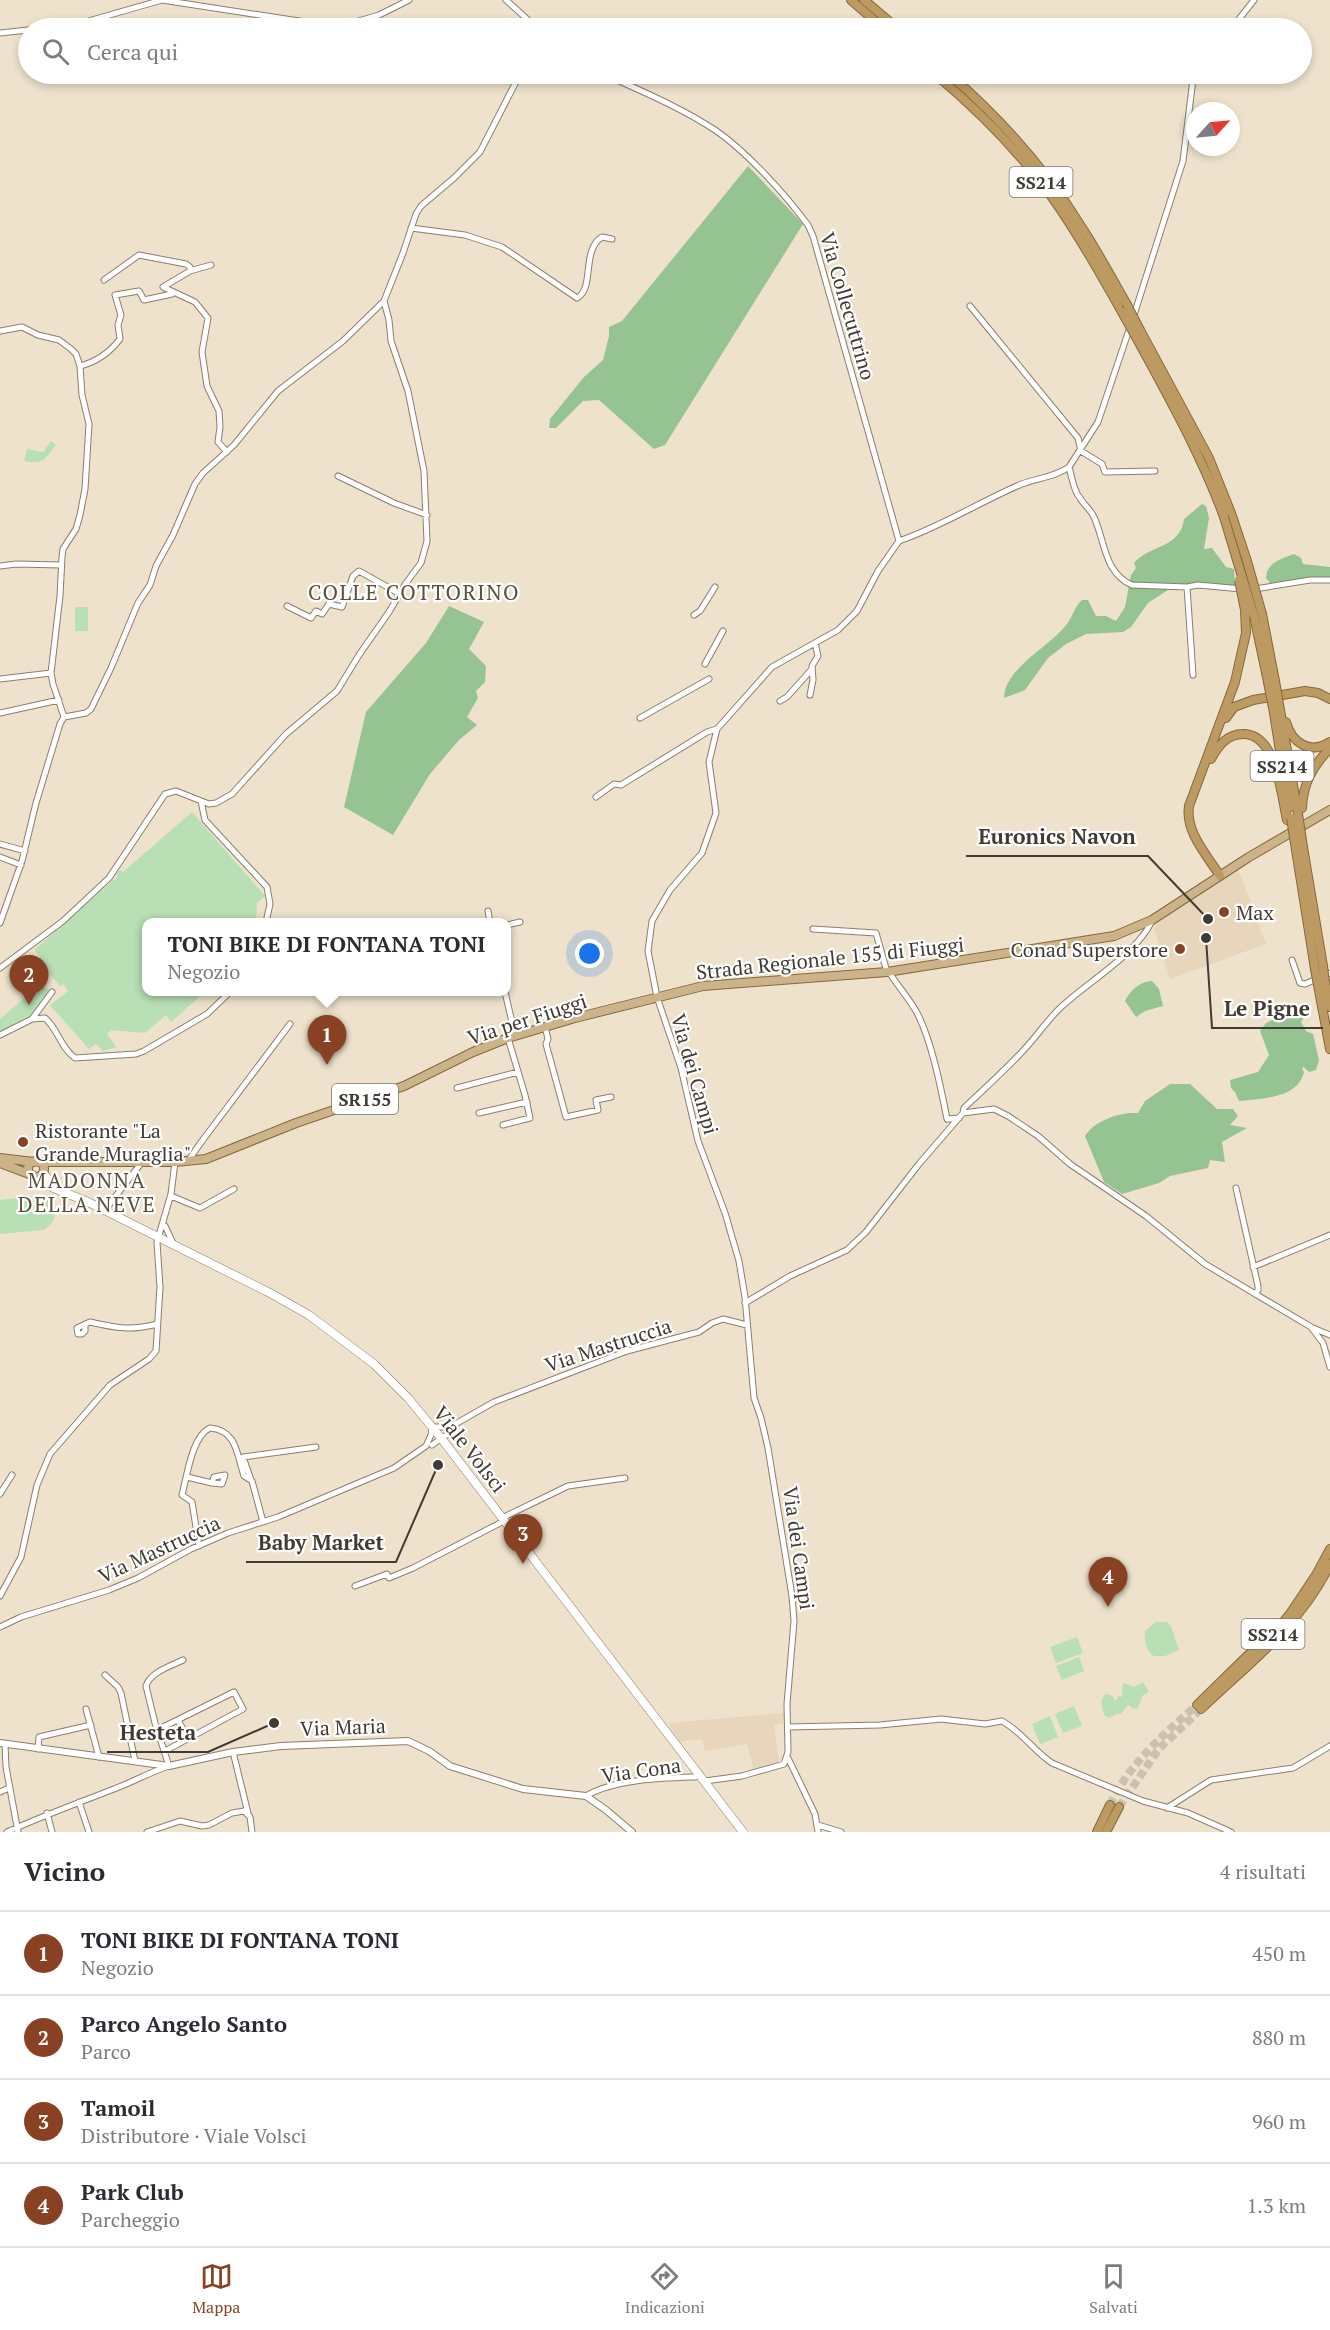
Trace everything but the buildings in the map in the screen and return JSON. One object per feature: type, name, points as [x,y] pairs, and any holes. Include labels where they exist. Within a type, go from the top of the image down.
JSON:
[{"type":"highway","points":[[851,0],[872,18]]},
{"type":"highway","points":[[864,0],[885,18]]},
{"type":"highway","name":"SS214","points":[[945,84],[982,116],[1032,171],[1078,236],[1124,308]]},
{"type":"highway","name":"SS214","points":[[960,84],[989,110],[1059,192],[1085,231],[1231,513],[1258,615],[1277,712],[1322,984],[1330,1049]]},
{"type":"highway","name":"SS214","points":[[1190,430],[1243,561]]},
{"type":"highway","points":[[1220,876],[1190,827],[1187,814],[1235,682],[1246,633],[1245,610],[1236,567],[1243,561]]},
{"type":"highway","points":[[1212,745],[1230,711],[1247,701],[1305,691],[1318,693],[1330,699]]},
{"type":"highway","points":[[1277,712],[1291,735],[1301,744],[1315,748],[1330,741]]},
{"type":"highway","points":[[1196,789],[1212,756],[1224,741],[1238,734],[1252,735],[1263,742],[1271,754],[1294,815],[1303,828],[1298,836]]},
{"type":"highway","points":[[1294,815],[1306,780],[1330,748]]},
{"type":"highway","name":"SS214","points":[[1322,984],[1330,1007]]},
{"type":"highway","name":"SS214","points":[[1330,1549],[1317,1575],[1284,1622],[1272,1636],[1246,1657],[1199,1707],[1276,1641],[1297,1617],[1330,1564]]},
{"type":"highway","points":[[1097,1832],[1114,1806],[1106,1832]]},
{"type":"main road","name":"Strada Regionale 155 di Fiuggi","points":[[657,997],[704,986],[888,972],[1114,936],[1152,920],[1330,810]]},
{"type":"main road","name":"Via per Fiuggi","points":[[33,1176],[39,1176],[40,1166],[66,1163],[175,1162],[222,1155],[290,1125],[404,1086],[473,1052],[511,1037],[657,997]]},
{"type":"main road","points":[[0,1158],[40,1166]]},
{"type":"main road","name":"Viale Volsci","points":[[0,1163],[105,1210],[148,1233],[161,1233],[176,1246],[309,1315],[374,1364],[432,1426],[743,1832]]},
{"type":"main road","points":[[33,1176],[29,1166],[40,1166]]},
{"type":"main road","name":"Viale Volsci","points":[[40,1166],[49,1180],[75,1197]]},
{"type":"street","points":[[99,18],[162,0],[279,18]]},
{"type":"street","points":[[371,18],[409,0]]},
{"type":"street","points":[[506,0],[526,18]]},
{"type":"street","points":[[1240,18],[1254,0]]},
{"type":"street","points":[[0,33],[18,31]]},
{"type":"street","points":[[64,717],[86,713],[91,709],[140,598],[149,586],[189,496],[203,473],[227,452],[278,391],[343,341],[384,301],[421,206],[480,152],[515,84]]},
{"type":"street","name":"Via Collecuttrino","points":[[625,84],[715,130],[740,149],[808,225],[899,541]]},
{"type":"street","points":[[899,541],[918,535],[1017,486],[1058,473],[1069,467],[1081,450],[1105,406],[1148,275],[1183,160],[1192,84]]},
{"type":"street","points":[[411,228],[465,235],[502,247],[577,298],[583,293],[595,243],[602,237],[612,240]]},
{"type":"street","points":[[104,280],[139,255],[186,264],[190,267],[190,271]]},
{"type":"street","points":[[211,265],[190,271],[163,287],[172,294],[195,302],[208,318],[202,352],[206,378],[219,411],[218,442],[227,452]]},
{"type":"street","points":[[80,366],[99,358],[120,339],[118,325],[121,315],[115,295],[139,291],[144,300],[172,294]]},
{"type":"street","points":[[203,810],[232,794],[286,734],[337,691],[424,555],[427,541],[427,515],[424,471],[410,396],[394,352],[384,301]]},
{"type":"street","points":[[970,306],[1078,438],[1081,450],[1102,464],[1105,472],[1155,471]]},
{"type":"street","points":[[0,331],[17,327],[59,340],[76,354],[90,428],[78,523],[63,549],[51,673],[64,717],[36,803],[21,865],[0,923]]},
{"type":"street","points":[[1069,467],[1076,493],[1094,515],[1105,554],[1113,569],[1125,582],[1132,585],[1187,587],[1198,585],[1237,590],[1264,588],[1310,579],[1330,580]]},
{"type":"street","points":[[338,476],[427,515]]},
{"type":"street","name":"Via dei Campi","points":[[788,1758],[787,1704],[794,1631],[792,1596],[768,1448],[754,1398],[739,1261],[726,1213],[698,1141],[681,1068],[657,997],[648,951],[652,921],[670,890],[702,853],[716,813],[710,762],[717,729],[772,667],[838,630],[857,611],[878,571],[899,541]]},
{"type":"street","points":[[0,566],[61,565]]},
{"type":"street","points":[[287,606],[311,618],[316,611],[322,614],[329,604],[342,607],[353,576],[359,572],[400,594]]},
{"type":"street","points":[[694,615],[700,611],[715,587]]},
{"type":"street","points":[[1187,587],[1193,675]]},
{"type":"street","points":[[705,664],[723,631]]},
{"type":"street","points":[[780,701],[787,698],[812,669],[818,656],[815,643]]},
{"type":"street","points":[[810,695],[812,669]]},
{"type":"street","points":[[0,679],[51,673]]},
{"type":"street","points":[[640,718],[709,679]]},
{"type":"street","points":[[0,713],[59,700]]},
{"type":"street","points":[[596,797],[614,784],[621,785],[707,732],[717,729]]},
{"type":"street","points":[[0,968],[63,921],[110,878],[165,794],[176,791],[213,804]]},
{"type":"street","points":[[201,801],[205,820],[267,887],[270,904],[267,918]]},
{"type":"street","points":[[0,844],[25,851]]},
{"type":"street","points":[[0,857],[21,865]]},
{"type":"street","points":[[488,911],[489,918]]},
{"type":"street","points":[[745,1303],[790,1276],[847,1250],[866,1232],[919,1164],[963,1113],[964,1108],[1022,1052],[1042,1026],[1060,1008],[1127,951],[1149,927],[1152,920]]},
{"type":"street","points":[[511,924],[520,922]]},
{"type":"street","points":[[813,929],[874,931],[878,935],[888,972],[916,1010],[923,1028],[941,1088],[947,1119],[959,1118]]},
{"type":"street","points":[[1292,960],[1300,983],[1305,984],[1330,973]]},
{"type":"street","points":[[32,1019],[52,992]]},
{"type":"street","points":[[0,1035],[32,1019],[45,1018],[65,1049],[75,1058],[136,1054],[207,1014],[226,996]]},
{"type":"street","points":[[503,1125],[530,1118],[518,1072],[506,996]]},
{"type":"street","points":[[188,1161],[290,1024]]},
{"type":"street","points":[[545,1026],[548,1039],[546,1044],[566,1117],[598,1110],[596,1100],[611,1097]]},
{"type":"street","points":[[457,1088],[518,1072]]},
{"type":"street","points":[[479,1113],[527,1102]]},
{"type":"street","points":[[963,1113],[994,1109],[1008,1116],[1038,1136],[1070,1164],[1146,1216],[1190,1253],[1311,1327],[1330,1335]]},
{"type":"street","points":[[105,1210],[142,1162]]},
{"type":"street","points":[[0,1596],[21,1557],[37,1485],[50,1454],[110,1385],[153,1355],[157,1346],[160,1287],[158,1254],[171,1196],[175,1162]]},
{"type":"street","points":[[1236,1188],[1258,1290],[1255,1294]]},
{"type":"street","points":[[171,1196],[200,1208],[234,1189]]},
{"type":"street","points":[[148,1233],[158,1254]]},
{"type":"street","points":[[161,1233],[176,1246]]},
{"type":"street","points":[[1253,1267],[1330,1235]]},
{"type":"street","points":[[158,1254],[164,1246],[176,1246]]},
{"type":"street","name":"Via Mastruccia","points":[[0,1627],[21,1617],[109,1590],[228,1533],[306,1506],[394,1468],[451,1428],[494,1402],[627,1351],[699,1332],[723,1319],[747,1325]]},
{"type":"street","points":[[85,1324],[90,1322],[135,1330],[157,1324]]},
{"type":"street","points":[[1311,1327],[1323,1342],[1330,1367]]},
{"type":"street","points":[[432,1426],[451,1428],[448,1442],[450,1451],[429,1444],[432,1426]]},
{"type":"street","points":[[199,1546],[192,1502],[182,1495],[200,1435],[210,1428],[222,1429],[231,1436],[244,1476],[252,1481]]},
{"type":"street","points":[[263,1522],[243,1457],[316,1447]]},
{"type":"street","points":[[0,1494],[12,1475]]},
{"type":"street","points":[[187,1477],[212,1483]]},
{"type":"street","points":[[356,1587],[387,1574],[388,1578],[413,1568],[568,1486],[625,1478]]},
{"type":"street","points":[[7,1832],[170,1766],[147,1691],[147,1682],[154,1675],[183,1660]]},
{"type":"street","points":[[105,1675],[121,1693],[135,1761]]},
{"type":"street","points":[[158,1730],[234,1692],[243,1709],[165,1751]]},
{"type":"street","points":[[87,1709],[99,1757]]},
{"type":"street","points":[[788,1726],[880,1725],[941,1719],[985,1724],[1002,1721],[1014,1727],[1053,1763],[1143,1801],[1188,1813],[1231,1832]]},
{"type":"street","points":[[178,1720],[188,1739]]},
{"type":"street","points":[[38,1749],[39,1737],[91,1725]]},
{"type":"street","name":"Via Maria","points":[[2,1744],[170,1766],[233,1752],[301,1744],[408,1741],[429,1751],[450,1766],[523,1790],[586,1796]]},
{"type":"street","points":[[2,1744],[17,1829]]},
{"type":"street","points":[[1168,1808],[1211,1780],[1293,1767],[1330,1746]]},
{"type":"street","points":[[233,1752],[252,1832]]},
{"type":"street","points":[[788,1758],[815,1814],[818,1832]]},
{"type":"street","name":"Via Cona","points":[[586,1796],[592,1792],[639,1781],[742,1776],[784,1764],[788,1758]]},
{"type":"street","points":[[0,1792],[9,1788]]},
{"type":"street","points":[[586,1796],[632,1832]]},
{"type":"street","points":[[79,1802],[89,1832]]},
{"type":"street","points":[[147,1832],[180,1821],[202,1826],[217,1822],[232,1813],[244,1811],[248,1813]]},
{"type":"street","points":[[47,1814],[52,1832]]},
{"type":"street","points":[[818,1825],[841,1832]]},
{"type":"shaded area","points":[[1238,868],[1266,944],[1170,979],[1154,929],[1158,921]]},
{"type":"shaded area","points":[[784,1713],[783,1723],[774,1725],[779,1761],[754,1771],[747,1744],[705,1751],[702,1739],[680,1742],[668,1723]]},
{"type":"green space","points":[[748,166],[803,224],[665,445],[654,449],[599,400],[583,401],[556,428],[549,428],[550,419],[584,377],[603,360],[609,327],[622,321]]},
{"type":"green space","points":[[51,441],[56,445],[43,460],[40,462],[24,461],[27,449],[43,452]]},
{"type":"green space","points":[[1202,504],[1206,506],[1209,518],[1204,549],[1212,548],[1226,567],[1234,569],[1235,585],[1221,590],[1174,586],[1148,603],[1131,627],[1123,632],[1086,634],[1066,644],[1048,658],[1025,690],[1004,698],[1006,687],[1012,677],[1020,667],[1059,633],[1082,600],[1088,600],[1096,616],[1106,616],[1116,621],[1125,607],[1131,575],[1136,568],[1134,563],[1140,557],[1177,536],[1184,519]]},
{"type":"green space","points":[[1294,554],[1301,558],[1303,564],[1330,567],[1330,580],[1270,583],[1266,578],[1269,568]]},
{"type":"green space","points":[[449,606],[484,622],[469,649],[486,666],[485,682],[476,691],[478,698],[467,717],[477,725],[459,740],[430,774],[393,835],[344,807],[366,712],[426,643]]},
{"type":"green space","points":[[75,607],[88,607],[88,631],[75,631]]},
{"type":"green space","points":[[192,812],[265,896],[257,903],[256,918],[142,918],[142,996],[200,996],[171,1022],[166,1015],[145,1033],[111,1030],[107,1034],[116,1047],[103,1051],[96,1044],[89,1049],[50,1005],[68,991],[63,984],[60,986],[38,960],[40,957],[34,950],[118,876],[116,874],[120,870],[123,872]]},
{"type":"green space","points":[[1152,981],[1159,989],[1163,1006],[1145,1011],[1136,1017],[1125,1001],[1136,987]]},
{"type":"green space","points":[[39,985],[52,991],[30,1019],[0,1033],[0,1019]]},
{"type":"green space","points":[[1289,1012],[1303,1013],[1305,1016],[1301,1022],[1306,1031],[1313,1034],[1319,1060],[1316,1070],[1309,1072],[1304,1067],[1302,1068],[1304,1072],[1295,1088],[1278,1096],[1239,1101],[1231,1088],[1230,1080],[1258,1072],[1269,1055],[1260,1031],[1266,1023]]},
{"type":"green space","points":[[1170,1084],[1190,1084],[1217,1109],[1233,1109],[1238,1116],[1230,1125],[1247,1128],[1222,1142],[1225,1162],[1210,1160],[1208,1168],[1170,1176],[1159,1183],[1122,1194],[1104,1182],[1085,1136],[1101,1121],[1124,1114],[1138,1113],[1145,1101]]},
{"type":"green space","points":[[54,1194],[54,1198],[49,1199],[55,1216],[48,1227],[43,1230],[0,1234],[0,1200]]},
{"type":"green space","points":[[1156,1622],[1167,1622],[1171,1626],[1179,1650],[1165,1656],[1154,1656],[1149,1652],[1145,1642],[1145,1631]]},
{"type":"green space","points":[[1077,1637],[1083,1653],[1056,1663],[1050,1647]]},
{"type":"green space","points":[[1079,1657],[1084,1671],[1062,1680],[1056,1666]]},
{"type":"green space","points":[[1143,1682],[1149,1692],[1143,1695],[1138,1708],[1134,1709],[1128,1705],[1121,1714],[1110,1718],[1104,1715],[1101,1702],[1105,1694],[1111,1695],[1116,1701],[1118,1696],[1122,1697],[1123,1683],[1134,1687]]},
{"type":"green space","points":[[1074,1706],[1082,1726],[1063,1733],[1055,1714]]},
{"type":"green space","points":[[1050,1716],[1058,1737],[1040,1744],[1032,1724]]},
{"type":"tunnel","points":[[1110,1805],[1137,1763],[1197,1705]]},
{"type":"tunnel","points":[[1119,1807],[1158,1750],[1201,1709]]},
{"type":"place","name":"Max","points":[[1224,912]]},
{"type":"place","name":"Euronics Navon","points":[[1208,919]]},
{"type":"place","name":"Le Pigne","points":[[1206,938]]},
{"type":"place","name":"Conad Superstore","points":[[1180,949]]},
{"type":"place","name":"Parco Angelo Santo","points":[[29,1005]]},
{"type":"place","name":"TONI BIKE DI FONTANA TONI","points":[[327,1065]]},
{"type":"place","name":"Ristorante \"La Grande Muraglia\"","points":[[23,1142]]},
{"type":"place","name":"Baby Market","points":[[438,1465]]},
{"type":"place","name":"Tamoil","points":[[523,1564]]},
{"type":"place","name":"Park Club","points":[[1108,1607]]},
{"type":"place","name":"Hesteta","points":[[274,1723]]},
{"type":"district","name":"COLLE COTTORINO","points":[[414,592]]},
{"type":"district","name":"MADONNA DELLA NEVE","points":[[87,1192]]}]
